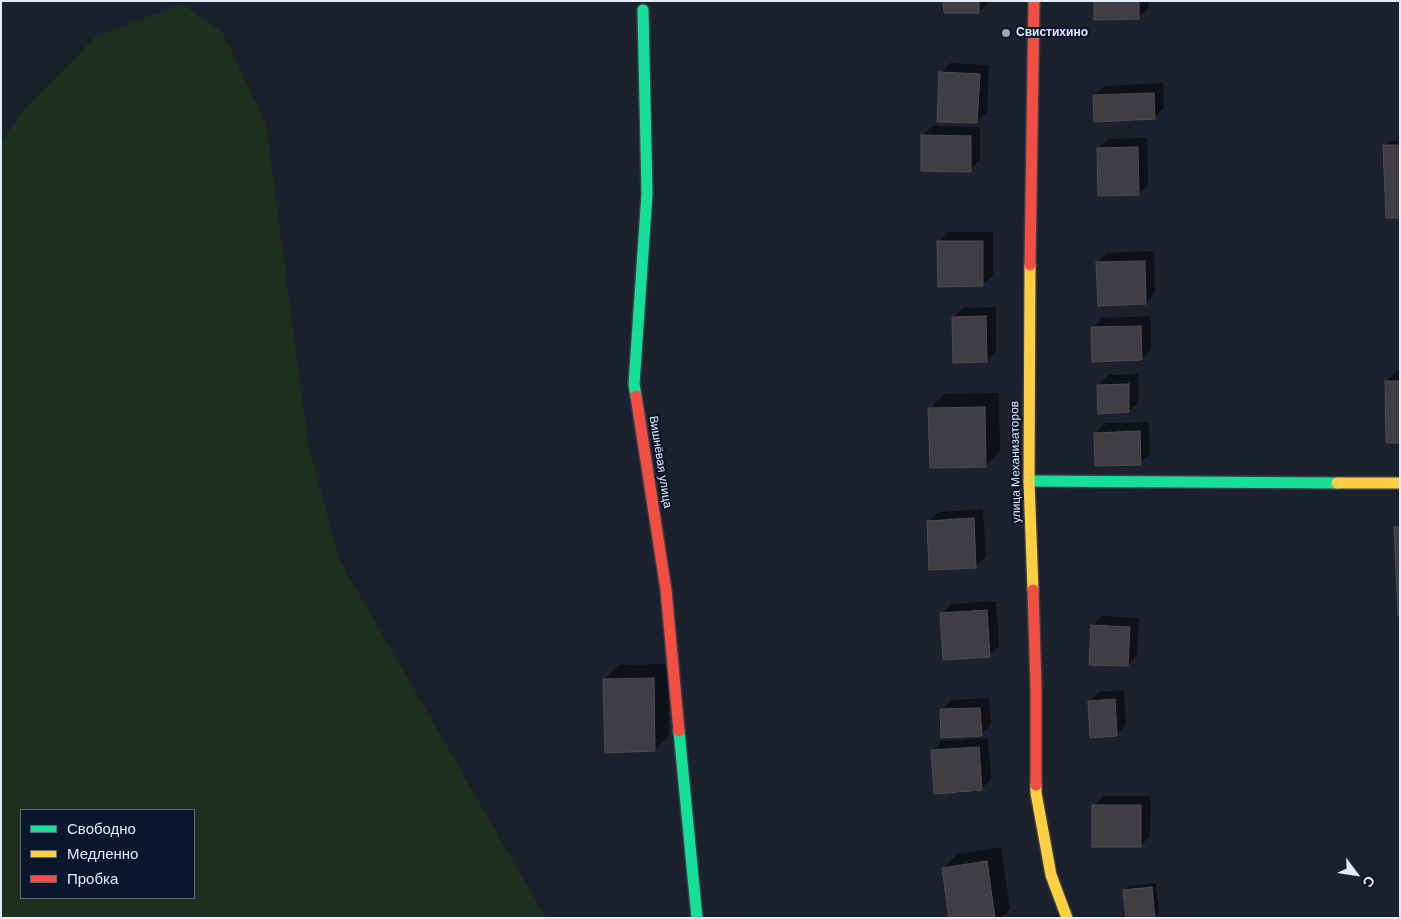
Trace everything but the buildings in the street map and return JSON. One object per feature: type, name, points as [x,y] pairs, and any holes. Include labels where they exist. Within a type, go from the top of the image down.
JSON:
[{"type":"street","name":"улица Механизаторов","points":[[1034,1],[1029,325],[1029,481],[1036,687],[1036,793],[1052,875],[1067,918]]},
{"type":"street","name":"Вишнёвая улица","points":[[643,10],[647,194],[634,384],[666,590],[697,918]]},
{"type":"street","points":[[1029,481],[1400,483]]},
{"type":"green space","points":[[182,4],[222,31],[266,124],[308,443],[339,559],[546,918],[1,918],[1,142],[25,108],[96,36]]},
{"type":"traffic: fast","points":[[636,396],[634,384],[647,194],[643,10]]},
{"type":"traffic: fast","points":[[1029,481],[1337,483]]},
{"type":"traffic: fast","points":[[679,731],[697,918]]},
{"type":"traffic: slow","points":[[1030,265],[1029,481],[1033,590]]},
{"type":"traffic: slow","points":[[1337,483],[1400,483]]},
{"type":"traffic: slow","points":[[1036,785],[1051,875],[1067,918]]},
{"type":"traffic: jam","points":[[1030,265],[1034,1]]},
{"type":"traffic: jam","points":[[636,396],[666,590],[679,731]]},
{"type":"traffic: jam","points":[[1033,590],[1036,687],[1036,785]]},
{"type":"place","name":"Свистихино","points":[[1006,33]]}]
